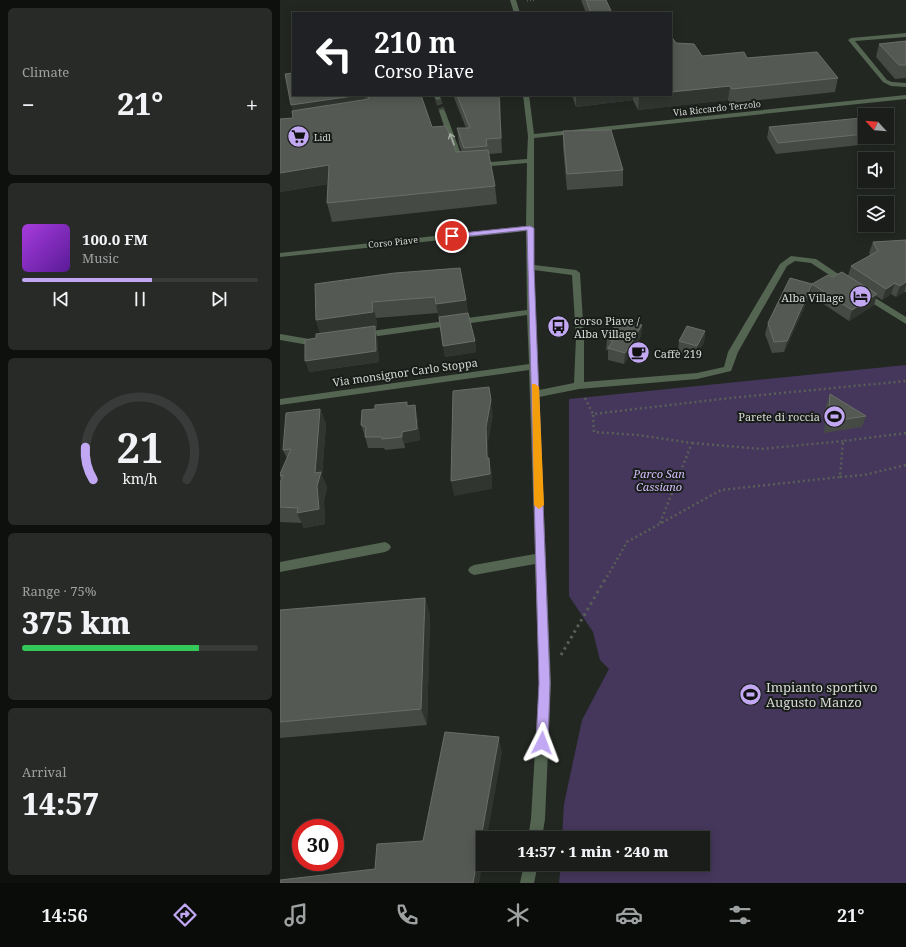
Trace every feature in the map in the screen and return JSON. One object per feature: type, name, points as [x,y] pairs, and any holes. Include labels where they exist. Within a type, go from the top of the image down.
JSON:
[{"type":"street","points":[[514,0],[517,12]]},
{"type":"street","points":[[906,35],[851,40],[885,81],[891,84],[906,85]]},
{"type":"street","points":[[526,96],[531,136],[530,267],[545,683],[536,831]]},
{"type":"street","name":"Via Riccardo Terzolo","points":[[531,136],[906,97]]},
{"type":"street","points":[[442,110],[462,167],[530,161]]},
{"type":"street","name":"Corso Piave","points":[[280,254],[530,228]]},
{"type":"street","points":[[535,394],[579,386],[698,376],[728,370],[733,352],[784,264],[794,258],[813,261],[906,321]]},
{"type":"street","points":[[530,267],[576,273],[580,338],[579,386]]},
{"type":"street","points":[[356,336],[532,312]]},
{"type":"street","points":[[280,337],[309,342],[325,340]]},
{"type":"street","name":"Via monsignor Carlo Stoppa","points":[[280,402],[534,366]]},
{"type":"street","points":[[280,567],[385,547]]},
{"type":"street","points":[[474,570],[541,558]]},
{"type":"street","points":[[527,883],[530,871]]},
{"type":"path","points":[[906,380],[593,414],[594,432],[638,435],[692,444],[762,449],[906,433]]},
{"type":"path","points":[[840,477],[843,441]]},
{"type":"path","points":[[660,523],[692,444]]},
{"type":"path","points":[[560,656],[627,542],[660,523],[689,509],[721,490],[864,474],[906,466]]},
{"type":"green space","name":"Impianto sportivo Augusto Manzo","points":[[906,365],[906,883],[559,883],[560,871],[710,871],[710,831],[562,831],[564,804],[582,720],[609,669],[600,660],[593,632],[569,596],[569,399]]},
{"type":"building","points":[[586,0],[606,0],[612,12],[591,12]]},
{"type":"building","points":[[672,37],[676,43],[694,44],[702,56],[744,52],[747,58],[817,52],[838,78],[732,89],[730,86],[672,92]]},
{"type":"building","points":[[906,41],[906,65],[899,65],[879,44]]},
{"type":"building","points":[[292,73],[292,96],[353,96],[291,105],[285,74]]},
{"type":"building","points":[[368,96],[421,96],[432,127],[446,126],[456,152],[488,150],[495,186],[327,203],[329,165],[280,173],[280,119],[293,118],[292,111],[369,99]]},
{"type":"building","points":[[457,96],[499,96],[501,138],[486,139],[487,146],[464,148],[457,128],[470,128]]},
{"type":"building","points":[[858,118],[858,135],[778,143],[769,127]]},
{"type":"building","points":[[611,130],[623,170],[567,174],[563,131]]},
{"type":"building","points":[[906,240],[906,282],[900,286],[895,283],[886,289],[851,266],[878,251],[873,242]]},
{"type":"building","points":[[460,268],[466,300],[436,304],[435,297],[372,302],[373,312],[316,320],[315,284],[395,273]]},
{"type":"building","points":[[842,272],[877,294],[852,310],[812,284],[828,275],[832,277]]},
{"type":"building","points":[[790,278],[812,284],[787,341],[774,342],[768,323]]},
{"type":"building","points":[[468,313],[475,341],[443,346],[439,317]]},
{"type":"building","points":[[619,319],[642,325],[625,353],[608,348],[613,341],[607,339]]},
{"type":"building","points":[[375,326],[376,351],[305,361],[305,340],[316,338],[316,334]]},
{"type":"building","points":[[687,326],[705,331],[697,346],[679,341]]},
{"type":"building","points":[[489,387],[491,400],[486,427],[487,458],[489,458],[490,474],[451,481],[453,391]]},
{"type":"building","points":[[830,394],[866,416],[828,422]]},
{"type":"building","points":[[407,402],[407,406],[415,405],[417,429],[402,432],[402,437],[382,439],[382,437],[365,437],[366,427],[361,425],[362,410],[375,409],[375,405]]},
{"type":"building","points":[[320,409],[315,473],[321,472],[317,486],[319,509],[297,513],[298,508],[280,507],[280,483],[283,475],[280,476],[280,474],[291,449],[283,450],[286,413]]},
{"type":"building","points":[[425,598],[421,709],[280,722],[280,610]]},
{"type":"building","points":[[445,732],[499,737],[482,831],[476,831],[476,866],[473,883],[280,883],[280,880],[375,869],[377,844],[423,841]]},
{"type":"tunnel","points":[[438,99],[442,111]]},
{"type":"slow traffic","points":[[535,387],[539,505]]},
{"type":"place","name":"Lidl","points":[[299,137]]},
{"type":"place","name":"Alba Village","points":[[860,297]]},
{"type":"place","name":"corso Piave / Alba Village","points":[[558,326]]},
{"type":"place","name":"Caffè 219","points":[[639,353]]},
{"type":"place","name":"Parete di roccia","points":[[835,416]]},
{"type":"place","name":"Impianto sportivo Augusto Manzo","points":[[751,694]]},
{"type":"route","points":[[452,236],[530,228],[530,267],[545,683],[542,743]]},
{"type":"park label","name":"Parco San Cassiano","points":[[659,479]]}]
